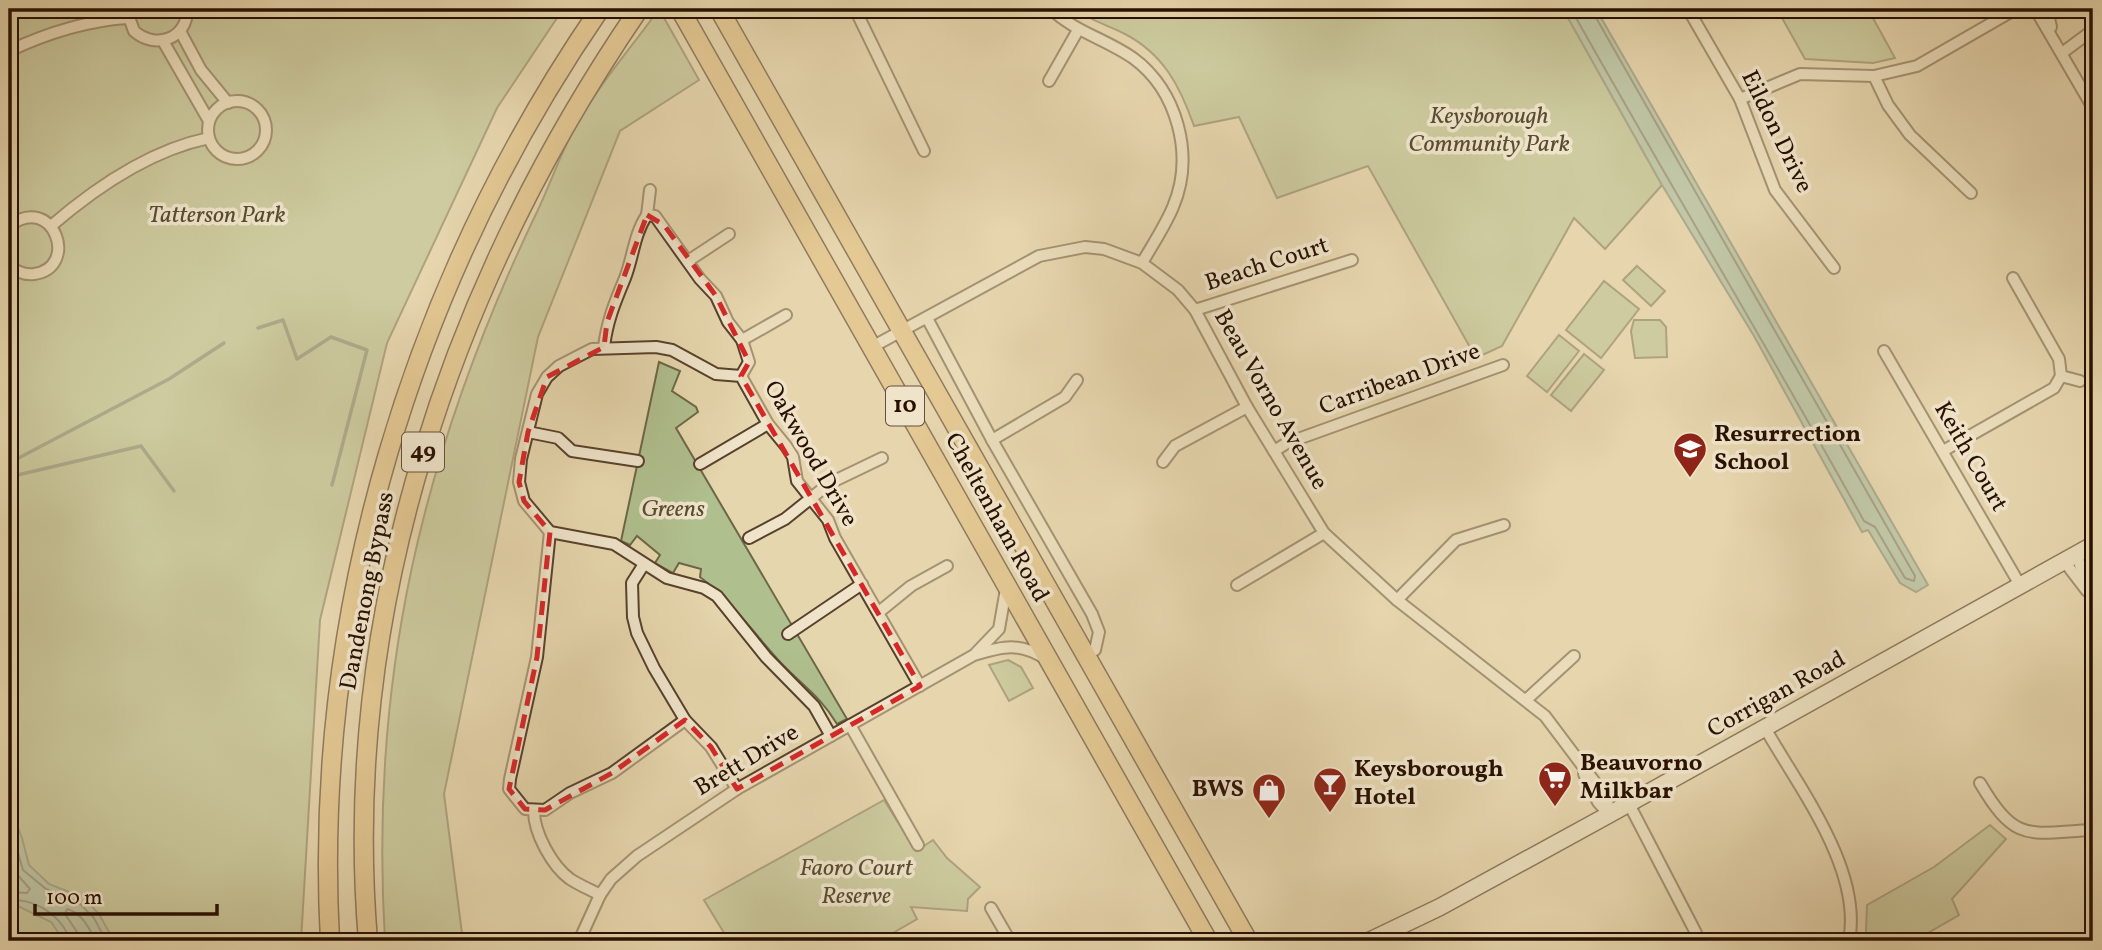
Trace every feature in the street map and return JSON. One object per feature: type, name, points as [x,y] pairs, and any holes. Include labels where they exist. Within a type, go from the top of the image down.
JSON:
[{"type":"main road","name":"Dandenong Bypass","points":[[330,941],[326,844],[336,702],[354,590],[380,478],[422,354],[474,228],[548,90],[600,9]]},
{"type":"main road","name":"Dandenong Bypass","points":[[368,941],[364,817],[371,708],[387,598],[415,478],[454,360],[508,234],[579,101],[639,9]]},
{"type":"main road","name":"Cheltenham Road","points":[[680,9],[1208,941]]},
{"type":"main road","name":"Cheltenham Road","points":[[719,9],[1244,935]]},
{"type":"main road","name":"Corrigan Road","points":[[1384,941],[1409,924],[2093,545]]},
{"type":"main road","name":"Corrigan Road","points":[[1369,941],[1409,924]]},
{"type":"main road","points":[[1244,935],[1256,941]]},
{"type":"street","points":[[9,51],[38,37],[126,13],[140,37],[163,41],[180,30],[187,9]]},
{"type":"street","points":[[855,9],[924,151]]},
{"type":"street","points":[[1051,9],[1078,30],[1131,57],[1150,73],[1166,93],[1176,117],[1181,146],[1174,204],[1142,263]]},
{"type":"street","name":"Eildon Drive","points":[[1688,9],[1740,99],[1775,190],[1834,268]]},
{"type":"street","points":[[1740,99],[1800,74],[1874,76],[1917,66],[2013,11],[2037,9],[2093,108]]},
{"type":"street","points":[[180,30],[201,71],[228,103]]},
{"type":"street","points":[[1049,81],[1078,30]]},
{"type":"street","points":[[2057,43],[2091,31]]},
{"type":"street","points":[[163,41],[209,121],[209,138],[218,152],[233,159],[250,156],[263,143],[265,124],[262,115],[247,103],[228,103],[216,111],[209,121]]},
{"type":"street","points":[[1874,76],[1888,105],[1910,135],[1971,193]]},
{"type":"street","points":[[51,226],[103,185],[149,160],[209,138]]},
{"type":"street","points":[[604,347],[607,322],[647,215],[650,190]]},
{"type":"street","points":[[647,215],[655,216],[664,225],[700,279],[716,296],[728,322],[742,340],[749,362],[741,376]]},
{"type":"street","points":[[9,226],[26,217],[44,220],[51,226],[59,244],[51,266],[45,271],[29,274],[9,265]]},
{"type":"street","points":[[688,261],[729,234]]},
{"type":"street","name":"Beau Vorno Avenue","points":[[872,347],[1013,269],[1062,249],[1104,249],[1142,263],[1178,290],[1195,310],[1247,407],[1324,533],[1397,600],[1528,699],[1545,716],[1606,797],[1610,814]]},
{"type":"street","name":"Beach Court","points":[[1195,310],[1352,260]]},
{"type":"street","points":[[1942,451],[2054,387],[2061,376],[2059,359],[2013,278]]},
{"type":"street","points":[[742,340],[786,315]]},
{"type":"street","name":"Cheltenham Road","points":[[927,318],[992,440],[1092,614],[1099,635],[1095,650],[1086,656]]},
{"type":"street","name":"Oakwood Drive","points":[[550,532],[524,501],[521,491],[521,459],[537,394],[547,377],[559,366],[592,349],[604,347],[672,350],[716,374],[741,376],[768,424],[793,457],[797,481],[828,520],[835,538],[920,686]]},
{"type":"street","name":"Keith Court","points":[[1884,351],[2020,585]]},
{"type":"street","name":"Carribean Drive","points":[[1274,452],[1287,443],[1503,365]]},
{"type":"street","points":[[2061,376],[2080,381]]},
{"type":"street","points":[[992,440],[1065,397],[1077,380]]},
{"type":"street","points":[[1163,462],[1175,446],[1247,407]]},
{"type":"street","points":[[700,464],[768,424]]},
{"type":"street","points":[[528,432],[558,438],[572,451],[638,461]]},
{"type":"street","points":[[749,538],[785,519],[830,483],[882,458]]},
{"type":"street","points":[[1397,600],[1456,540],[1504,525]]},
{"type":"street","points":[[685,720],[612,773],[570,793],[545,810],[525,808],[509,789],[537,657],[550,532],[614,544],[667,578],[704,589],[717,596],[766,657],[814,706],[831,736]]},
{"type":"street","points":[[1237,585],[1324,533]]},
{"type":"street","points":[[2070,558],[2092,598]]},
{"type":"street","points":[[644,564],[632,583],[633,617],[654,668],[685,720],[711,747],[737,789]]},
{"type":"street","points":[[879,611],[911,586],[947,566]]},
{"type":"street","points":[[788,634],[862,584]]},
{"type":"street","name":"Brett Drive","points":[[974,655],[999,629],[1007,587]]},
{"type":"street","name":"Brett Drive","points":[[579,941],[600,895],[611,879],[637,856],[737,789],[974,655],[996,648],[1020,646],[1048,660]]},
{"type":"street","points":[[1528,699],[1574,656]]},
{"type":"street","points":[[849,725],[918,845]]},
{"type":"street","points":[[1765,728],[1841,865],[1850,902],[1849,941]]},
{"type":"street","points":[[1980,783],[2002,818],[2015,828],[2049,832],[2093,830]]},
{"type":"street","points":[[1629,804],[1696,933]]},
{"type":"street","points":[[534,811],[534,824],[558,867],[569,878],[600,895]]},
{"type":"street","points":[[991,908],[1010,941]]},
{"type":"highlighted area","points":[[647,215],[664,225],[716,296],[749,362],[741,376],[920,686],[737,789],[711,747],[685,720],[612,773],[545,810],[525,809],[509,789],[537,657],[550,532],[524,501],[519,482],[528,432],[547,377],[604,347],[607,322]]},
{"type":"green space","name":"Tatterson Park","points":[[9,9],[563,9],[497,108],[387,343],[320,620],[301,941],[9,941]]},
{"type":"green space","points":[[659,9],[699,80],[620,131],[538,337],[444,794],[463,941],[385,941],[382,844],[386,750],[396,659],[412,569],[434,480],[462,392],[495,304],[569,140],[593,98]]},
{"type":"green space","name":"Keysborough Community Park","points":[[1073,9],[1563,9],[1662,185],[1605,249],[1574,218],[1502,346],[1476,358],[1368,166],[1277,198],[1239,117],[1194,126],[1176,84],[1149,50],[1123,33]]},
{"type":"green space","points":[[1777,9],[1868,9],[1895,58],[1873,63],[1805,59]]},
{"type":"green space","points":[[1637,266],[1665,291],[1651,306],[1623,280]]},
{"type":"green space","points":[[1604,281],[1639,309],[1601,358],[1566,330]]},
{"type":"green space","points":[[1634,320],[1660,320],[1666,327],[1667,357],[1635,358],[1631,331]]},
{"type":"green space","points":[[1559,335],[1579,351],[1547,392],[1527,376]]},
{"type":"green space","points":[[1584,354],[1604,370],[1571,411],[1551,395]]},
{"type":"green space","name":"Greens","points":[[659,362],[680,371],[672,391],[696,407],[698,412],[676,428],[847,719],[837,724],[818,699],[782,664],[733,608],[700,577],[701,569],[679,563],[673,573],[655,563],[660,555],[637,536],[630,545],[621,541]]},
{"type":"green space","points":[[1008,660],[1021,667],[1033,688],[1009,701],[989,665]]},
{"type":"green space","name":"Faoro Court Reserve","points":[[884,800],[916,851],[933,840],[947,858],[980,887],[968,899],[967,911],[911,907],[917,919],[879,941],[729,941],[704,900]]},
{"type":"green space","points":[[1990,825],[2006,839],[1952,899],[1959,915],[1914,941],[1871,939],[1866,932],[1867,905],[1934,867]]},
{"type":"water","points":[[1563,9],[1596,9],[1928,585],[1916,592],[1900,583],[1868,530],[1862,532],[1754,336],[1662,185]]},
{"type":"water","points":[[9,803],[29,865],[49,884],[84,898],[99,914],[114,941],[64,941],[51,922],[18,906],[9,909]]},
{"type":"waterway","points":[[258,328],[283,320],[297,359],[331,337],[367,350],[332,485]]},
{"type":"waterway","points":[[9,463],[169,379],[224,343]]},
{"type":"waterway","points":[[9,477],[141,446],[174,491]]},
{"type":"place","name":"Resurrection School","points":[[1690,479]]},
{"type":"place","name":"Beauvorno Milkbar","points":[[1555,808]]},
{"type":"place","name":"Keysborough Hotel","points":[[1330,814]]},
{"type":"place","name":"BWS","points":[[1269,820]]}]
